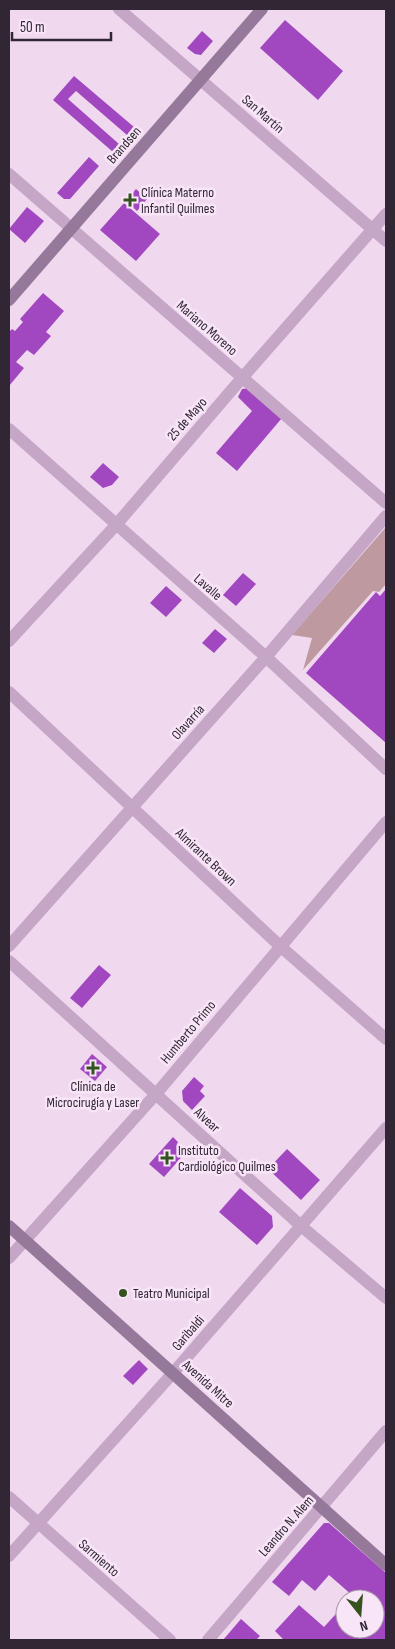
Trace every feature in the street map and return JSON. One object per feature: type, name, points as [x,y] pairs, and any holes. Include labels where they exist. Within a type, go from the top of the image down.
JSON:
[{"type":"main road","name":"Brandsen","points":[[9,300],[262,9]]},
{"type":"main road","name":"Avenida Mitre","points":[[9,1226],[386,1565]]},
{"type":"street","name":"San Martín","points":[[120,9],[386,241]]},
{"type":"street","name":"Mariano Moreno","points":[[9,174],[386,503]]},
{"type":"street","name":"25 de Mayo","points":[[9,641],[116,525],[386,214]]},
{"type":"street","name":"Lavalle","points":[[9,429],[266,657],[386,768]]},
{"type":"street","name":"Olavarría","points":[[9,946],[266,657],[386,516]]},
{"type":"street","name":"Almirante Brown","points":[[9,692],[280,946],[386,1039]]},
{"type":"street","name":"Humberto Primo","points":[[9,1258],[156,1094],[386,822]]},
{"type":"street","name":"Alvear","points":[[9,961],[300,1225],[386,1298]]},
{"type":"street","name":"Garibaldi","points":[[9,1556],[173,1373],[386,1128]]},
{"type":"street","name":"Leandro N. Alem","points":[[208,1640],[386,1431]]},
{"type":"street","name":"Sarmiento","points":[[9,1497],[170,1640]]},
{"type":"shaded area","points":[[386,527],[386,584],[379,592],[373,591],[303,670],[312,638],[292,635]]},
{"type":"building","points":[[285,20],[343,71],[318,100],[260,48]]},
{"type":"building","points":[[202,31],[213,41],[201,55],[195,54],[187,48]]},
{"type":"building","points":[[74,76],[134,127],[127,135],[76,91],[68,99],[119,144],[113,152],[53,100]]},
{"type":"building","points":[[89,157],[99,166],[70,199],[64,199],[57,193]]},
{"type":"building","points":[[136,189],[147,199],[137,211],[126,201]]},
{"type":"building","points":[[124,203],[160,234],[136,261],[100,230]]},
{"type":"building","points":[[27,207],[44,221],[25,243],[9,229]]},
{"type":"building","points":[[43,293],[64,311],[46,332],[51,336],[34,355],[27,350],[16,362],[24,368],[9,386],[9,332],[12,329],[15,331],[23,322],[20,319]]},
{"type":"building","points":[[249,388],[282,418],[237,471],[216,453],[252,411],[238,397],[242,389]]},
{"type":"building","points":[[103,463],[119,477],[112,485],[103,488],[90,477]]},
{"type":"building","points":[[243,573],[256,584],[236,606],[223,595]]},
{"type":"building","points":[[166,586],[182,600],[166,617],[150,603]]},
{"type":"building","points":[[386,589],[386,743],[306,673],[376,592],[380,596]]},
{"type":"building","points":[[215,629],[227,639],[214,653],[202,643]]},
{"type":"building","points":[[99,965],[111,975],[82,1008],[70,998]]},
{"type":"building","name":"Clínica de Microcirugía y Laser","points":[[92,1054],[107,1067],[95,1081],[80,1069]]},
{"type":"building","points":[[194,1077],[204,1086],[200,1091],[205,1096],[192,1110],[183,1101],[182,1091]]},
{"type":"building","name":"Instituto Cardiológico Quilmes","points":[[173,1137],[178,1142],[177,1144],[186,1152],[164,1177],[149,1164]]},
{"type":"building","points":[[287,1149],[320,1180],[301,1200],[268,1169]]},
{"type":"building","points":[[240,1188],[272,1216],[273,1227],[257,1245],[219,1212]]},
{"type":"building","points":[[139,1360],[148,1369],[133,1385],[123,1376]]},
{"type":"building","points":[[324,1523],[329,1523],[386,1573],[386,1640],[284,1640],[275,1631],[299,1605],[324,1627],[335,1615],[335,1639],[385,1639],[385,1589],[345,1589],[329,1575],[315,1591],[302,1580],[289,1596],[272,1582]]},
{"type":"building","points":[[241,1619],[260,1636],[256,1640],[223,1640]]},
{"type":"place","name":"Clínica Materno Infantil Quilmes","points":[[130,200]]},
{"type":"place","name":"Clínica de Microcirugía y Laser","points":[[93,1068]]},
{"type":"place","name":"Instituto Cardiológico Quilmes","points":[[167,1158]]},
{"type":"place","name":"Teatro Municipal","points":[[123,1293]]}]
